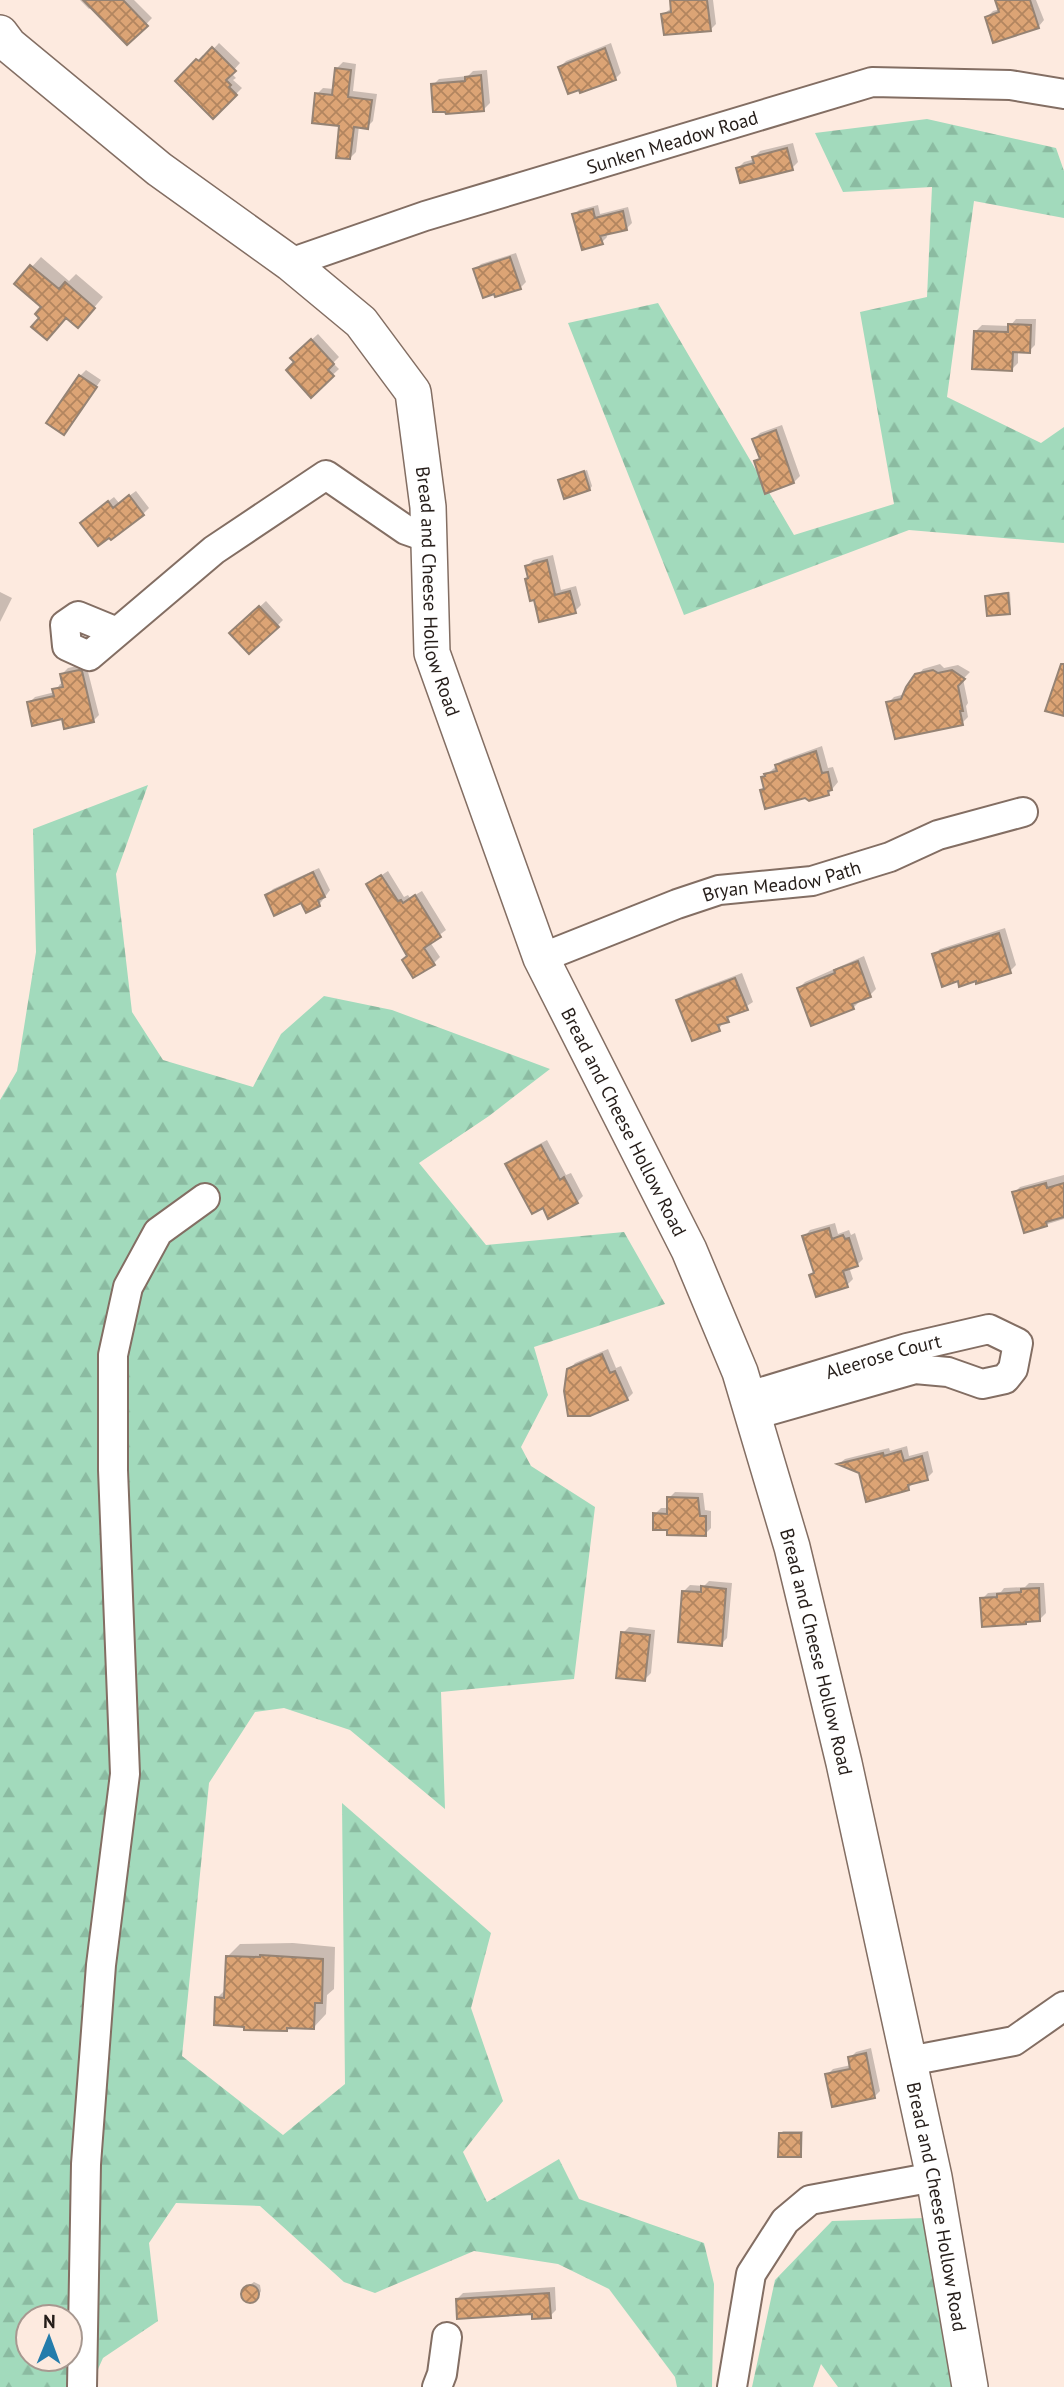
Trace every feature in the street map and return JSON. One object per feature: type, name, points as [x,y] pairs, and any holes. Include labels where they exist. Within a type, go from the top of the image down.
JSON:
[{"type":"main road","name":"Bread and Cheese Hollow Road","points":[[0,33],[9,45],[159,169],[290,263],[360,321],[412,391],[428,507],[432,653],[541,958],[689,1251],[752,1406],[792,1547],[834,1718],[934,2177],[970,2387]]},
{"type":"street","name":"Sunken Meadow Road","points":[[290,263],[425,216],[872,82],[1010,85],[1064,94]]},
{"type":"street","points":[[117,632],[214,550],[326,475],[406,530],[429,538]]},
{"type":"street","name":"Bryan Meadow Path","points":[[541,958],[719,890],[812,881],[890,857],[938,835],[1023,812]]},
{"type":"street","points":[[82,2387],[86,2164],[101,1965],[125,1774],[113,1470],[113,1355],[128,1287],[158,1232],[205,1198]]},
{"type":"street","name":"Aleerose Court","points":[[989,1329],[1018,1343],[1013,1369],[1006,1379],[982,1384],[948,1372],[915,1369],[752,1406],[907,1348],[989,1329]]},
{"type":"street","points":[[909,2061],[1014,2041],[1064,2006]]},
{"type":"street","points":[[732,2387],[751,2274],[785,2221],[810,2200],[934,2177]]},
{"type":"street","points":[[437,2387],[442,2374],[447,2337]]},
{"type":"green space","points":[[927,119],[1056,148],[1064,171],[1064,218],[974,201],[947,397],[1041,443],[1064,427],[1064,543],[909,530],[684,615],[568,323],[658,303],[794,535],[894,504],[860,312],[927,297],[932,187],[843,192],[815,133]]},
{"type":"green space","points":[[148,785],[116,874],[132,1012],[163,1060],[253,1087],[281,1034],[324,996],[392,1010],[550,1069],[489,1116],[419,1163],[486,1245],[624,1232],[665,1304],[534,1347],[548,1395],[521,1447],[531,1466],[595,1507],[574,1679],[441,1692],[445,1809],[350,1730],[284,1708],[255,1712],[209,1783],[182,2056],[283,2135],[345,2084],[342,1803],[491,1933],[471,2008],[503,2101],[463,2152],[487,2202],[559,2159],[579,2199],[704,2243],[714,2284],[712,2387],[677,2387],[675,2377],[609,2289],[558,2264],[474,2251],[375,2293],[344,2282],[260,2206],[176,2203],[149,2243],[158,2321],[103,2358],[90,2387],[0,2387],[0,1100],[17,1071],[36,952],[33,829]]},
{"type":"green space","points":[[925,2218],[954,2387],[838,2387],[821,2364],[813,2387],[752,2387],[775,2280],[832,2221]]},
{"type":"building","points":[[83,0],[123,0],[148,26],[127,45]]},
{"type":"building","points":[[670,0],[707,0],[711,31],[664,35],[661,14],[671,12]]},
{"type":"building","points":[[995,0],[1030,0],[1039,28],[993,43],[985,17],[999,12]]},
{"type":"building","points":[[212,47],[236,71],[226,80],[237,95],[213,119],[175,81]]},
{"type":"building","points":[[605,48],[616,80],[580,93],[579,90],[568,94],[558,67]]},
{"type":"building","points":[[335,68],[351,70],[348,97],[372,100],[368,129],[354,127],[350,159],[336,158],[339,126],[312,123],[315,93],[332,95]]},
{"type":"building","points":[[481,75],[484,111],[446,114],[433,112],[431,84],[465,81],[465,77]]},
{"type":"building","points":[[787,148],[793,170],[740,183],[736,168],[754,163],[752,157]]},
{"type":"building","points":[[593,209],[595,218],[623,211],[627,230],[600,236],[603,244],[582,250],[572,214]]},
{"type":"building","points":[[510,257],[521,289],[483,298],[473,269]]},
{"type":"building","points":[[30,265],[59,289],[65,282],[95,308],[78,328],[66,318],[47,340],[31,327],[39,318],[35,314],[41,307],[14,284]]},
{"type":"building","points":[[1008,324],[1031,325],[1030,353],[1013,352],[1012,371],[972,369],[974,331],[1008,332]]},
{"type":"building","points":[[311,339],[334,364],[328,370],[334,376],[311,398],[286,370],[294,362],[290,358]]},
{"type":"building","points":[[79,375],[97,387],[64,435],[46,423]]},
{"type":"building","points":[[776,430],[794,483],[765,494],[754,461],[760,459],[752,439]]},
{"type":"building","points":[[584,471],[590,490],[564,499],[558,480]]},
{"type":"building","points":[[129,495],[144,515],[111,540],[109,538],[98,546],[80,523],[108,501],[113,508]]},
{"type":"building","points":[[547,560],[555,595],[570,591],[576,613],[539,622],[534,600],[530,601],[525,566]]},
{"type":"building","points":[[1008,593],[1010,614],[987,616],[985,596]]},
{"type":"building","points":[[259,606],[279,627],[249,654],[229,633]]},
{"type":"building","points":[[1061,664],[1064,664],[1064,716],[1045,711]]},
{"type":"building","points":[[933,670],[938,673],[952,670],[965,679],[958,686],[963,725],[895,739],[886,702],[901,699],[915,674]]},
{"type":"building","points":[[82,671],[94,722],[64,729],[62,719],[32,726],[27,702],[54,696],[52,689],[63,687],[60,674]]},
{"type":"building","points":[[816,751],[822,773],[828,772],[832,790],[828,791],[829,795],[809,801],[805,798],[765,809],[760,790],[764,789],[761,777],[777,771],[775,765]]},
{"type":"building","points":[[313,872],[325,897],[318,900],[320,906],[306,913],[301,903],[274,916],[265,895]]},
{"type":"building","points":[[381,875],[398,901],[403,903],[415,895],[441,937],[424,948],[435,965],[413,978],[402,960],[407,956],[366,884]]},
{"type":"building","points":[[999,933],[1011,973],[976,984],[976,981],[959,987],[958,981],[942,987],[932,954]]},
{"type":"building","points":[[858,961],[871,997],[852,1004],[854,1009],[811,1026],[797,988]]},
{"type":"building","points":[[735,978],[748,1010],[727,1017],[729,1022],[718,1025],[720,1031],[692,1041],[676,1000]]},
{"type":"building","points":[[541,1145],[560,1180],[564,1177],[578,1203],[548,1219],[543,1208],[532,1214],[505,1164]]},
{"type":"building","points":[[1046,1183],[1047,1188],[1064,1183],[1064,1217],[1024,1233],[1012,1192]]},
{"type":"building","points":[[829,1228],[832,1239],[843,1235],[845,1239],[849,1238],[858,1266],[843,1271],[848,1287],[816,1297],[809,1275],[814,1273],[802,1236]]},
{"type":"building","points":[[602,1354],[610,1373],[615,1371],[628,1400],[590,1416],[568,1416],[564,1391],[567,1369]]},
{"type":"building","points":[[901,1451],[904,1461],[922,1456],[928,1480],[908,1485],[909,1490],[866,1502],[859,1473],[837,1464],[883,1453],[884,1456]]},
{"type":"building","points":[[667,1497],[698,1498],[700,1516],[706,1516],[706,1536],[667,1535],[667,1530],[653,1530],[653,1513],[667,1514]]},
{"type":"building","points":[[701,1586],[726,1589],[722,1646],[678,1642],[682,1591],[701,1592]]},
{"type":"building","points":[[1039,1588],[1040,1621],[982,1627],[980,1598]]},
{"type":"building","points":[[621,1632],[650,1635],[645,1681],[616,1678]]},
{"type":"building","points":[[226,1956],[323,1959],[322,2003],[315,2003],[314,2029],[244,2030],[244,2027],[214,2025],[215,1997],[224,1998]]},
{"type":"building","points":[[866,2053],[875,2098],[832,2107],[825,2074],[850,2069],[848,2057]]},
{"type":"building","points":[[779,2133],[801,2133],[801,2157],[778,2157]]},
{"type":"building","points":[[246,2285],[254,2285],[259,2294],[257,2301],[246,2303],[241,2298],[241,2290]]},
{"type":"building","points":[[549,2293],[551,2318],[532,2319],[532,2314],[457,2319],[456,2299]]}]
